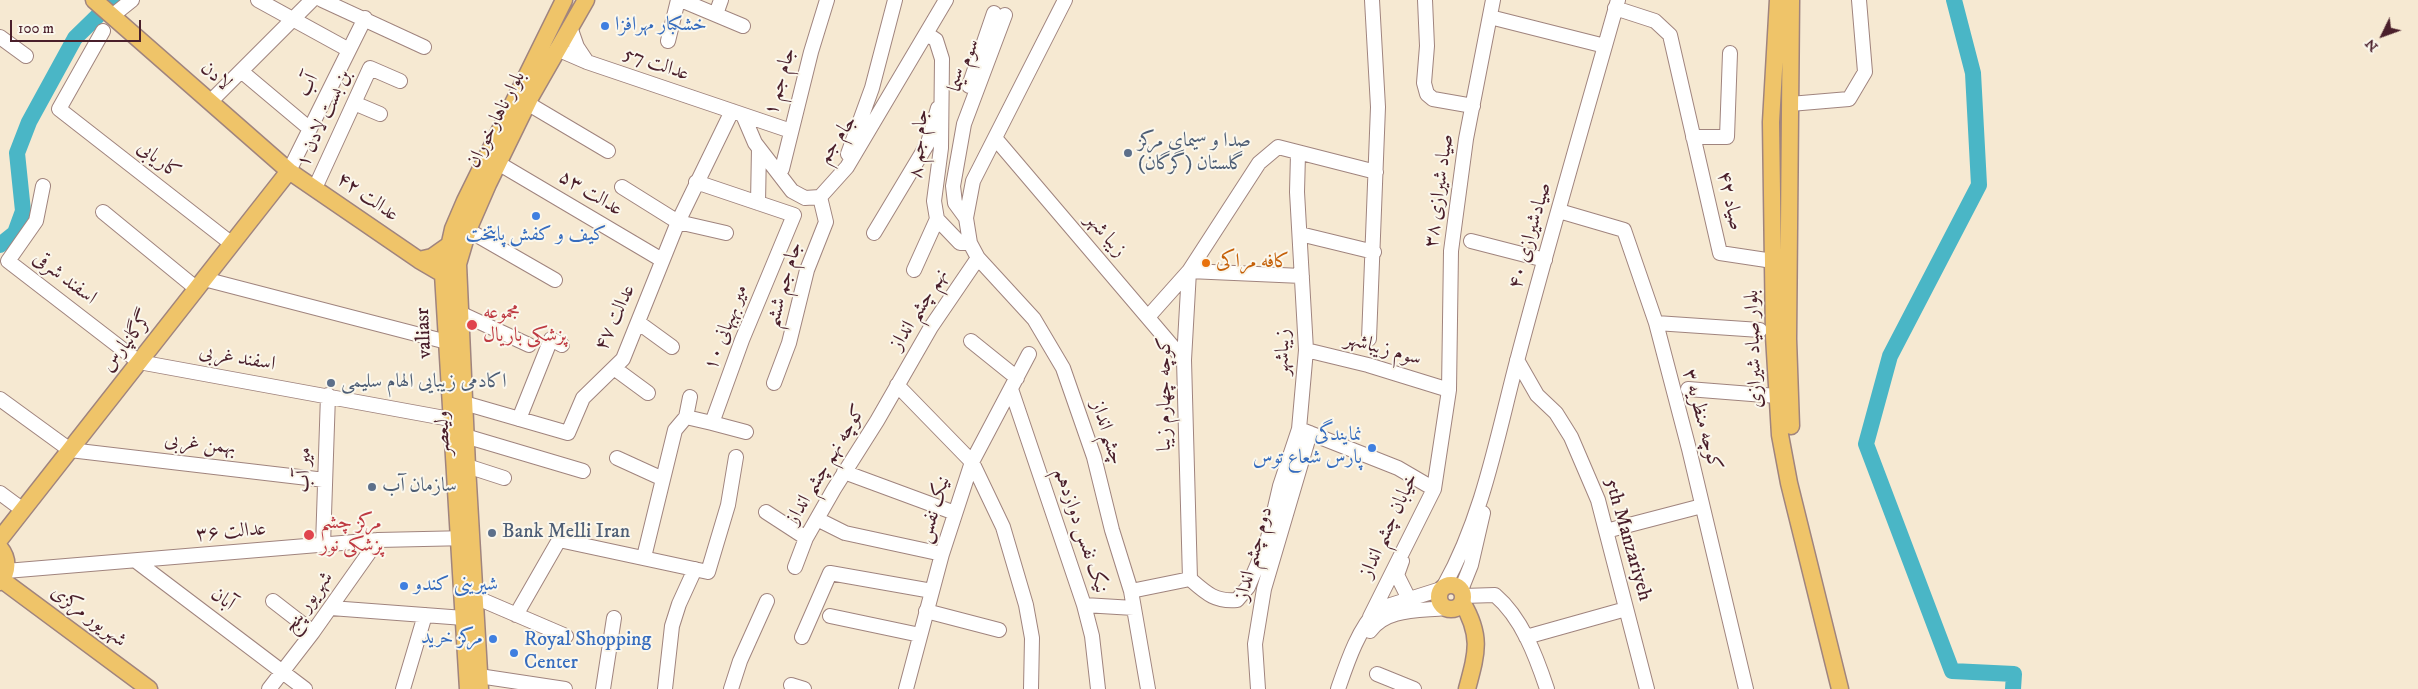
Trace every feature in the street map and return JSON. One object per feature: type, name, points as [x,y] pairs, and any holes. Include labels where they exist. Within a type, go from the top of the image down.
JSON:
[{"type":"main road","name":"لادن","points":[[94,0],[289,171]]},
{"type":"main road","name":"valiasr","points":[[468,689],[464,618],[466,538],[450,419],[443,274],[449,246],[465,201],[550,46],[564,0]]},
{"type":"main road","name":"بلوار ناهارخوران","points":[[458,264],[468,230],[527,104],[550,46],[570,27],[586,0]]},
{"type":"main road","name":"بلوار صیاد شیرازی","points":[[1778,0],[1771,122],[1773,261],[1780,435],[1789,483],[1840,689]]},
{"type":"main road","name":"بلوار صیاد شیرازی","points":[[1791,0],[1788,339],[1791,436],[1798,475],[1852,689]]},
{"type":"main road","name":"عدالت ۴۲","points":[[289,171],[443,274]]},
{"type":"main road","name":"گرگانپارس","points":[[0,539],[289,171]]},
{"type":"main road","points":[[420,260],[432,257],[449,246]]},
{"type":"main road","name":"ولیعصر","points":[[458,264],[466,466],[466,538],[475,597],[479,683]]},
{"type":"main road","points":[[0,548],[6,561],[3,578]]},
{"type":"main road","name":"شهریور مرکزی","points":[[3,578],[149,689]]},
{"type":"main road","points":[[1443,588],[1453,585],[1457,601],[1472,618],[1476,634],[1476,649],[1468,685]]},
{"type":"street","points":[[112,16],[132,0]]},
{"type":"street","points":[[258,0],[349,50]]},
{"type":"street","points":[[211,101],[312,0]]},
{"type":"street","points":[[322,0],[365,18],[424,47]]},
{"type":"street","points":[[668,41],[679,0],[743,26]]},
{"type":"street","points":[[716,14],[721,0]]},
{"type":"street","name":"۱ جام جم","points":[[737,113],[790,131],[827,0]]},
{"type":"street","points":[[840,175],[872,88],[895,0]]},
{"type":"street","name":"جام جم","points":[[820,197],[847,167],[928,34],[946,0]]},
{"type":"street","points":[[966,218],[973,181],[1065,0]]},
{"type":"street","points":[[1369,338],[1374,252],[1378,107],[1372,0]]},
{"type":"street","points":[[1425,0],[1427,46],[1424,83],[1427,94],[1433,98],[1473,106]]},
{"type":"street","name":"صیاد شیرازی ۳۸","points":[[1449,390],[1451,251],[1473,106],[1493,0]]},
{"type":"street","points":[[1790,104],[1849,99],[1865,72],[1859,0]]},
{"type":"street","points":[[1616,4],[1655,21],[1670,35],[1693,137],[1727,137],[1730,53]]},
{"type":"street","name":"۴۰ صیادشیرازی","points":[[1443,588],[1461,556],[1487,483],[1517,360],[1616,4]]},
{"type":"street","name":"سوم سیما","points":[[941,148],[957,121],[1000,14],[964,124],[953,186],[955,203],[966,218]]},
{"type":"street","points":[[1490,17],[1605,46]]},
{"type":"street","name":"آب","points":[[289,171],[365,18]]},
{"type":"street","points":[[570,27],[577,47],[587,62]]},
{"type":"street","name":"کاریابی","points":[[103,31],[59,109],[232,244]]},
{"type":"street","name":"۸ جام جم","points":[[928,34],[936,40],[942,59],[941,148],[939,177],[934,201],[937,219]]},
{"type":"street","points":[[0,38],[26,56]]},
{"type":"street","name":"عدالت 57","points":[[550,46],[587,62],[737,113]]},
{"type":"street","name":"۱ بن بست لادن","points":[[315,188],[370,68],[400,81]]},
{"type":"street","points":[[241,71],[310,129]]},
{"type":"street","points":[[874,233],[928,143],[943,88]]},
{"type":"street","points":[[354,103],[380,114]]},
{"type":"street","points":[[527,104],[608,151]]},
{"type":"street","points":[[737,113],[759,148],[792,191],[805,198],[820,197]]},
{"type":"street","name":"عدالت ۴۷","points":[[464,403],[568,433],[583,398],[623,359],[639,323],[662,260],[696,182],[737,113]]},
{"type":"street","points":[[782,169],[790,131]]},
{"type":"street","name":"صیاد ۴۲","points":[[1693,137],[1720,253],[1773,261]]},
{"type":"street","name":"زیبا شهر","points":[[995,138],[1184,360]]},
{"type":"street","points":[[1189,271],[1259,163],[1278,147],[1298,154],[1376,172]]},
{"type":"street","points":[[696,182],[758,203],[759,148]]},
{"type":"street","name":"زیباشهر","points":[[1298,154],[1306,350],[1304,431]]},
{"type":"street","name":"عدالت ۵۳","points":[[498,163],[662,260]]},
{"type":"street","name":"اسفند شرقی","points":[[43,186],[36,221],[8,261],[139,362]]},
{"type":"street","points":[[622,187],[678,222],[726,233]]},
{"type":"street","name":"جام جم ششم","points":[[774,383],[789,343],[807,270],[826,222],[820,197]]},
{"type":"street","name":"۱۰ میر بهبهانی","points":[[712,423],[742,340],[794,215],[758,203]]},
{"type":"street","name":"کوچه منظریه ۳","points":[[1559,211],[1624,230],[1656,323],[1746,689]]},
{"type":"street","points":[[103,212],[200,284],[324,310],[447,342]]},
{"type":"street","name":"چشم انداز","points":[[966,218],[970,243],[978,258],[1034,319],[1063,368],[1094,457],[1112,530],[1131,590],[1148,689]]},
{"type":"street","points":[[914,270],[937,219],[960,242],[970,243]]},
{"type":"street","points":[[468,230],[555,280]]},
{"type":"street","points":[[1300,234],[1374,252]]},
{"type":"street","points":[[1471,241],[1545,260]]},
{"type":"street","name":"نهم چشم انداز","points":[[897,385],[931,327],[978,258]]},
{"type":"street","points":[[1189,271],[1302,276]]},
{"type":"street","name":"کوچه چهارم زیبا","points":[[1148,317],[1189,271]]},
{"type":"street","name":"کوچه چهارم زیبا","points":[[1189,271],[1184,360],[1190,579]]},
{"type":"street","points":[[460,313],[529,345]]},
{"type":"street","points":[[639,323],[672,347]]},
{"type":"street","points":[[1656,323],[1760,330]]},
{"type":"street","points":[[519,419],[551,339],[562,346]]},
{"type":"street","points":[[971,341],[1014,383]]},
{"type":"street","name":"سوم زیباشهر","points":[[1306,350],[1368,365],[1449,390]]},
{"type":"street","name":"نیک نفس","points":[[906,689],[932,591],[944,560],[955,513],[972,462],[1029,354]]},
{"type":"street","name":"5th Manzariyeh","points":[[1517,360],[1537,395],[1556,413],[1572,438],[1598,500],[1647,689]]},
{"type":"street","name":"اسفند غربی","points":[[139,362],[450,419]]},
{"type":"street","points":[[614,368],[648,393]]},
{"type":"street","name":"نیک نفس دوازدهم","points":[[1014,383],[1084,605],[1092,636],[1098,689]]},
{"type":"street","points":[[897,385],[972,462],[1003,527],[1026,605],[1032,638],[1031,689]]},
{"type":"street","name":"کوچه نهم چشم انداز","points":[[795,567],[806,538],[897,385]]},
{"type":"street","points":[[1688,389],[1777,396]]},
{"type":"street","name":"خیابان چشم انداز","points":[[1370,617],[1434,489],[1449,390]]},
{"type":"street","name":"میر آب","points":[[323,545],[328,396]]},
{"type":"street","points":[[644,557],[675,430],[686,417],[690,397]]},
{"type":"street","points":[[0,399],[70,450]]},
{"type":"street","points":[[686,417],[746,432]]},
{"type":"street","points":[[1131,590],[1190,579],[1210,596],[1223,601],[1238,600],[1248,587],[1267,542],[1280,486],[1304,431],[1398,468],[1434,489]]},
{"type":"street","name":"دوم چشم انداز","points":[[1258,689],[1255,644],[1264,589],[1304,431]]},
{"type":"street","points":[[465,436],[583,471]]},
{"type":"street","name":"بهمن غربی","points":[[70,450],[325,480]]},
{"type":"street","points":[[665,689],[672,626],[679,604],[701,570],[728,505],[736,457]]},
{"type":"street","points":[[618,458],[663,479]]},
{"type":"street","points":[[466,466],[504,478]]},
{"type":"street","points":[[844,472],[955,513]]},
{"type":"street","name":"۴۰ صیادشیرازی","points":[[1457,601],[1471,565],[1487,498],[1487,483]]},
{"type":"street","points":[[0,493],[23,510]]},
{"type":"street","points":[[1606,531],[1702,506]]},
{"type":"street","points":[[766,512],[806,538]]},
{"type":"street","points":[[817,519],[845,533],[944,560]]},
{"type":"street","points":[[1409,598],[1397,575],[1410,547],[1411,535]]},
{"type":"street","name":"عدالت ۳۶","points":[[3,578],[136,561],[378,540],[466,538]]},
{"type":"street","name":"شهریور پنج","points":[[269,689],[331,608],[378,540]]},
{"type":"street","points":[[516,615],[558,540],[701,570]]},
{"type":"street","name":"آبان","points":[[136,561],[305,689]]},
{"type":"street","points":[[802,637],[830,573],[932,591]]},
{"type":"street","points":[[1338,689],[1346,665],[1370,617],[1378,610],[1443,588]]},
{"type":"street","points":[[1338,689],[1352,669],[1371,629],[1383,618],[1395,613],[1495,595],[1505,603],[1526,637],[1547,689]]},
{"type":"street","points":[[475,597],[566,636]]},
{"type":"street","points":[[273,601],[313,632]]},
{"type":"street","points":[[731,689],[740,661],[767,601]]},
{"type":"street","points":[[1084,605],[1134,608]]},
{"type":"street","points":[[331,608],[464,618]]},
{"type":"street","points":[[1526,637],[1626,609]]},
{"type":"street","points":[[926,612],[1000,630]]},
{"type":"street","points":[[403,689],[425,615]]},
{"type":"street","points":[[830,616],[920,635]]},
{"type":"street","points":[[603,689],[614,618]]},
{"type":"street","points":[[1377,674],[1414,689]]},
{"type":"street","points":[[479,683],[565,689]]},
{"type":"street","points":[[791,685],[804,689]]},
{"type":"waterway","points":[[0,245],[15,233],[23,211],[17,153],[29,122],[75,38],[114,0]]},
{"type":"waterway","points":[[1954,0],[1973,73],[1979,185],[1890,356],[1866,444],[1952,671],[2014,674],[2013,689]]},
{"type":"place","name":"خشكبار مهرافزا","points":[[605,26]]},
{"type":"place","name":"صدا و سیمای مرکز گلستان (گرگان)","points":[[1128,153]]},
{"type":"place","name":"کیف و کفش پایتخت","points":[[536,216]]},
{"type":"place","name":"کافه مراکی","points":[[1206,263]]},
{"type":"place","name":"مجموعه پزشکی باریال","points":[[472,325]]},
{"type":"place","name":"اکادمی زیبایی الهام سلیمی","points":[[331,383]]},
{"type":"place","name":"نمایندگی پارس شعاع توس","points":[[1372,448]]},
{"type":"place","name":"سازمان آب","points":[[372,487]]},
{"type":"place","name":"Bank Melli Iran","points":[[492,533]]},
{"type":"place","name":"مرکز چشم پزشکی نور","points":[[309,535]]},
{"type":"place","name":"شیرینی کندو","points":[[404,586]]},
{"type":"place","name":"مرکز خرید","points":[[493,639]]},
{"type":"place","name":"Royal Shopping Center","points":[[514,653]]}]
